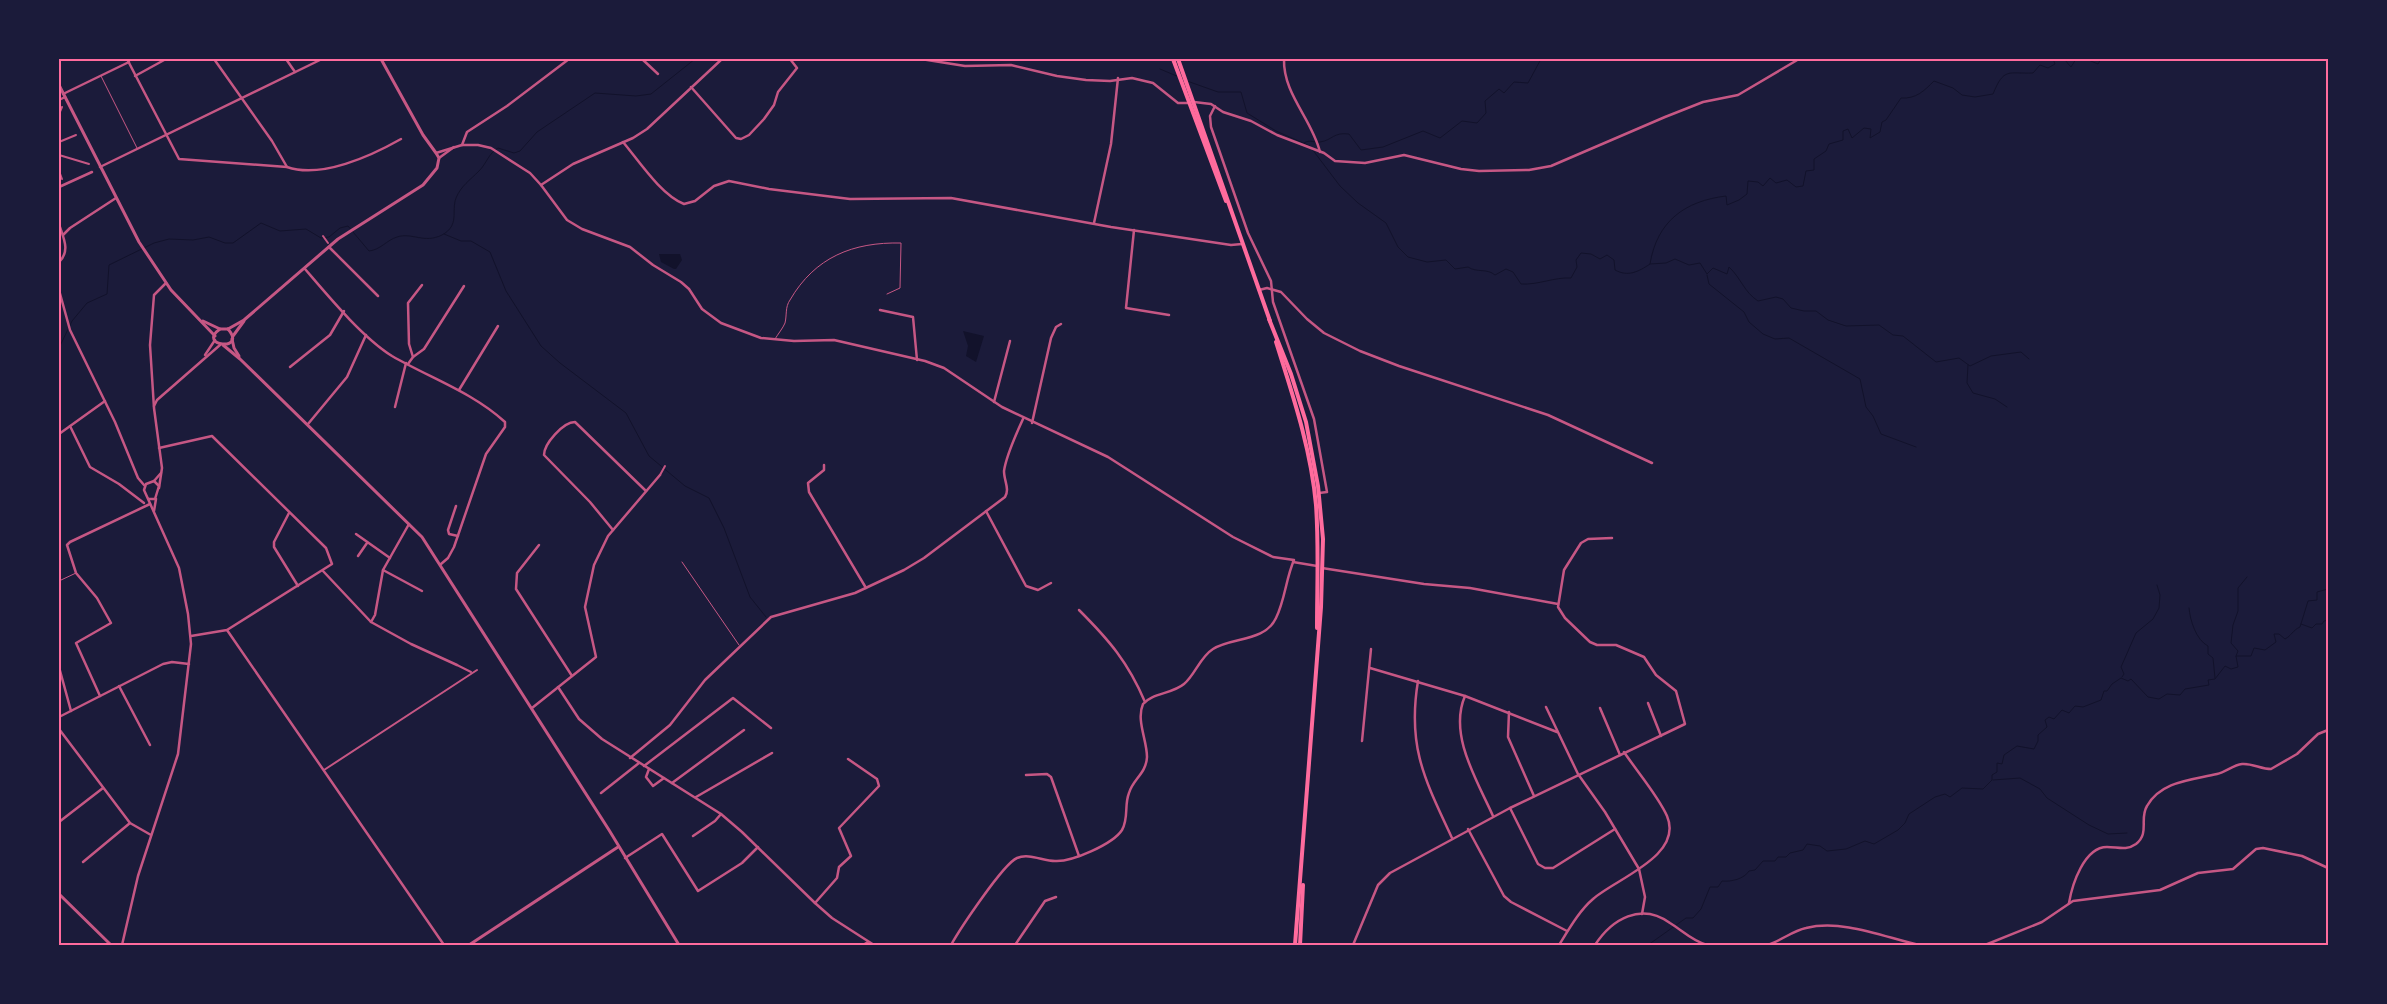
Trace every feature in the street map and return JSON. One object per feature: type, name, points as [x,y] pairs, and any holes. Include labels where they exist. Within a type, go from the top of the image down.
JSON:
[{"type":"main road","points":[[1173,59],[1191,102],[1259,290],[1294,397],[1308,454],[1316,504],[1321,567]]},
{"type":"main road","points":[[1178,59],[1191,102]]},
{"type":"main road","points":[[1269,319],[1291,374],[1306,422],[1319,493],[1321,567],[1300,945]]},
{"type":"main road","points":[[1295,945],[1303,868]]},
{"type":"street","points":[[136,76],[166,59]]},
{"type":"street","points":[[214,59],[280,154],[286,167]]},
{"type":"street","points":[[286,59],[295,72]]},
{"type":"street","points":[[100,167],[322,59]]},
{"type":"street","points":[[200,319],[220,328],[228,329],[244,320],[305,269],[328,244],[423,185],[437,168],[439,158],[423,135],[382,59]]},
{"type":"street","points":[[462,145],[467,132],[507,106],[569,59]]},
{"type":"street","points":[[642,59],[658,74]]},
{"type":"street","points":[[542,184],[573,164],[624,142],[647,129],[722,59]]},
{"type":"street","points":[[691,87],[736,138],[741,139],[749,135],[764,119],[774,105],[778,92],[797,68],[790,59]]},
{"type":"street","points":[[921,59],[965,66],[1011,65],[1057,76],[1086,80],[1110,81],[1127,77],[1149,82],[1159,87],[1178,103],[1206,102],[1223,112],[1251,121],[1313,151],[1320,152],[1335,161],[1355,163],[1404,155],[1469,170],[1497,171],[1545,168],[1694,106],[1738,95],[1799,59]]},
{"type":"street","points":[[1284,59],[1288,85],[1316,138],[1320,152]]},
{"type":"street","points":[[59,100],[64,95],[128,60],[178,159],[294,169],[316,169],[356,162],[401,139]]},
{"type":"street","points":[[1094,223],[1111,144],[1118,78]]},
{"type":"street","points":[[59,85],[116,198],[166,283],[222,345],[240,359],[410,523],[441,564],[680,945]]},
{"type":"street","points":[[1215,106],[1210,116],[1213,134],[1248,233],[1271,281],[1273,302],[1314,419],[1327,492],[1319,493]]},
{"type":"street","points":[[59,114],[62,107]]},
{"type":"street","points":[[59,142],[76,135]]},
{"type":"street","points":[[624,142],[655,180],[673,198],[684,204],[694,201],[716,185],[729,181],[768,189],[850,199],[952,198],[1134,230],[1231,245],[1242,244]]},
{"type":"street","points":[[436,153],[462,145],[478,145],[491,148],[530,173],[542,184],[567,220],[582,229],[630,247],[689,289],[702,308],[713,318],[736,330],[775,340],[834,340],[944,368],[1023,419],[1067,436],[1108,457],[1233,537],[1264,554],[1321,567],[1432,585],[1470,588],[1558,604]]},
{"type":"street","points":[[439,158],[454,147]]},
{"type":"street","points":[[59,155],[89,164]]},
{"type":"street","points":[[59,171],[62,179]]},
{"type":"street","points":[[59,187],[92,172]]},
{"type":"street","points":[[63,235],[70,228],[116,198]]},
{"type":"street","points":[[59,224],[66,250],[59,262]]},
{"type":"street","points":[[1134,230],[1126,308],[1169,315]]},
{"type":"street","points":[[323,236],[328,244],[378,296]]},
{"type":"street","points":[[305,269],[366,335],[382,348],[407,364],[475,398],[506,424],[488,450],[450,556],[441,564]]},
{"type":"street","points":[[154,513],[162,472],[152,393],[150,345],[154,295],[166,283]]},
{"type":"street","points":[[413,357],[409,344],[408,303],[422,285]]},
{"type":"street","points":[[395,407],[407,364],[424,349],[464,286]]},
{"type":"street","points":[[1259,290],[1273,289],[1281,292],[1307,320],[1324,333],[1360,351],[1572,425],[1652,463]]},
{"type":"street","points":[[59,290],[70,330],[105,401],[138,478],[145,485],[150,504],[179,568],[191,636],[178,754],[138,876],[122,945]]},
{"type":"street","points":[[880,310],[913,317],[917,360]]},
{"type":"street","points":[[290,367],[330,335],[344,311]]},
{"type":"street","points":[[154,408],[160,398],[204,357],[222,345],[228,344],[244,320]]},
{"type":"street","points":[[1032,422],[1051,338],[1056,327],[1061,324]]},
{"type":"street","points":[[460,390],[498,326]]},
{"type":"street","points":[[204,357],[220,328]]},
{"type":"street","points":[[228,329],[240,359]]},
{"type":"street","points":[[308,424],[347,377],[366,335]]},
{"type":"street","points":[[994,402],[1010,341]]},
{"type":"street","points":[[152,393],[160,398]]},
{"type":"street","points":[[59,434],[105,401]]},
{"type":"street","points":[[630,758],[670,725],[698,687],[771,617],[866,588],[913,565],[1006,495],[1008,491],[1004,477],[1005,467],[1023,419]]},
{"type":"street","points":[[613,530],[590,502],[544,455],[547,445],[568,423],[575,422],[646,490]]},
{"type":"street","points":[[70,426],[90,467],[119,484],[144,503]]},
{"type":"street","points":[[159,448],[212,436],[326,548],[332,564],[227,630],[191,636]]},
{"type":"street","points":[[824,465],[824,470],[807,484],[809,492],[866,588]]},
{"type":"street","points":[[532,708],[596,658],[587,625],[585,599],[601,547],[666,466]]},
{"type":"street","points":[[145,485],[148,482],[154,481],[162,472]]},
{"type":"street","points":[[154,481],[159,489]]},
{"type":"street","points":[[141,506],[148,499],[153,500],[156,498]]},
{"type":"street","points":[[100,696],[76,643],[111,623],[97,598],[76,573],[67,547],[68,544],[141,506],[150,504]]},
{"type":"street","points":[[456,506],[448,530],[449,534],[458,536]]},
{"type":"street","points":[[986,511],[1026,586],[1038,590],[1052,583]]},
{"type":"street","points":[[290,513],[274,542],[274,547],[298,586]]},
{"type":"street","points":[[371,622],[375,614],[383,570],[410,523]]},
{"type":"street","points":[[356,534],[390,558]]},
{"type":"street","points":[[1353,945],[1375,890],[1382,879],[1493,816],[1685,724],[1676,691],[1656,675],[1644,657],[1616,645],[1597,645],[1590,642],[1571,626],[1562,614],[1558,604],[1564,570],[1581,543],[1588,539],[1612,538]]},
{"type":"street","points":[[358,556],[367,543]]},
{"type":"street","points":[[539,545],[517,574],[516,589],[572,676]]},
{"type":"street","points":[[951,945],[992,887],[1017,858],[1029,856],[1056,861],[1071,860],[1113,840],[1124,826],[1129,793],[1144,772],[1146,761],[1141,712],[1145,702],[1185,684],[1212,650],[1253,636],[1270,626],[1276,618],[1288,573],[1294,561]]},
{"type":"street","points":[[383,570],[422,591]]},
{"type":"street","points":[[323,571],[371,622],[411,644],[472,672]]},
{"type":"street","points":[[1079,610],[1114,647],[1131,672],[1145,702]]},
{"type":"street","points":[[227,630],[444,945]]},
{"type":"street","points":[[1362,741],[1372,648]]},
{"type":"street","points":[[59,717],[163,664],[189,664]]},
{"type":"street","points":[[59,668],[71,711]]},
{"type":"street","points":[[1370,668],[1465,696],[1558,732]]},
{"type":"street","points":[[324,770],[476,670]]},
{"type":"street","points":[[1418,681],[1414,714],[1421,771],[1452,838]]},
{"type":"street","points":[[119,686],[150,745]]},
{"type":"street","points":[[558,687],[579,719],[602,739],[721,814],[815,903],[874,945]]},
{"type":"street","points":[[1465,696],[1461,717],[1462,741],[1469,763],[1493,816]]},
{"type":"street","points":[[644,766],[733,698],[771,728]]},
{"type":"street","points":[[1648,703],[1661,736]]},
{"type":"street","points":[[1546,707],[1578,774],[1639,869],[1645,897],[1642,914]]},
{"type":"street","points":[[1600,708],[1620,755]]},
{"type":"street","points":[[1509,712],[1508,736],[1534,796]]},
{"type":"street","points":[[59,729],[130,823],[151,835]]},
{"type":"street","points":[[672,783],[744,730]]},
{"type":"street","points":[[2069,904],[2073,886],[2092,852],[2106,847],[2126,849],[2141,840],[2144,831],[2145,808],[2154,796],[2163,789],[2181,782],[2221,773],[2241,764],[2271,770],[2297,754],[2318,734],[2328,730]]},
{"type":"street","points":[[1559,945],[1594,898],[1639,869],[1662,850],[1669,833],[1669,823],[1666,815],[1624,752]]},
{"type":"street","points":[[696,797],[772,753]]},
{"type":"street","points":[[815,903],[837,878],[839,866],[852,856],[839,828],[878,786],[877,779],[848,759]]},
{"type":"street","points":[[601,793],[639,763]]},
{"type":"street","points":[[649,769],[646,777],[651,785],[653,786],[664,778]]},
{"type":"street","points":[[1026,775],[1047,774],[1050,776],[1079,856]]},
{"type":"street","points":[[59,822],[103,788]]},
{"type":"street","points":[[1510,808],[1538,864],[1545,868],[1553,868],[1615,829]]},
{"type":"street","points":[[693,836],[715,821],[721,814]]},
{"type":"street","points":[[83,862],[130,823]]},
{"type":"street","points":[[1468,829],[1504,896],[1511,902],[1567,932]]},
{"type":"street","points":[[625,858],[662,834],[698,891],[742,864],[758,847]]},
{"type":"street","points":[[468,945],[618,847]]},
{"type":"street","points":[[1985,945],[2042,922],[2069,904],[2087,899],[2160,890],[2198,873],[2230,870],[2237,867],[2252,851],[2259,848],[2302,856],[2328,868]]},
{"type":"street","points":[[59,894],[111,945]]},
{"type":"street","points":[[1015,945],[1045,901],[1056,897]]},
{"type":"street","points":[[1595,945],[1613,922],[1642,914],[1659,916],[1686,935],[1707,945]]},
{"type":"street","points":[[1768,945],[1801,929],[1821,926],[1866,930],[1919,945]]},
{"type":"street","points":[[864,945],[868,942]]},
{"type":"lane","points":[[101,75],[138,149]]},
{"type":"lane","points":[[775,340],[785,323],[790,299],[809,276],[838,253],[866,244],[901,243],[900,288],[887,294]]},
{"type":"lane","points":[[682,562],[740,646]]},
{"type":"lane","points":[[59,581],[76,573]]},
{"type":"shaded area","points":[[659,254],[680,254],[682,260],[674,269],[661,262]]},
{"type":"shaded area","points":[[963,331],[984,336],[976,362],[966,356],[968,346]]},
{"type":"waterway","points":[[59,348],[72,321],[87,303],[107,294],[109,265],[154,243],[169,239],[193,240],[209,237],[225,243],[233,243],[261,223],[280,231],[306,229],[321,238],[329,237],[340,228],[348,226],[369,251],[377,249],[397,237],[429,238],[442,235],[448,231],[453,223],[456,198],[460,190],[482,168],[492,153],[498,148],[514,153],[520,151],[537,132],[595,93],[636,96],[651,94],[695,59]]},
{"type":"waterway","points":[[1130,59],[1136,60]]},
{"type":"waterway","points":[[1304,143],[1308,141],[1320,142],[1336,135],[1349,134],[1361,150],[1383,147],[1423,131],[1440,138],[1462,121],[1477,123],[1486,113],[1485,101],[1499,89],[1504,93],[1514,82],[1528,83],[1541,59]]},
{"type":"waterway","points":[[1312,149],[1340,186],[1358,203],[1386,223],[1398,247],[1408,257],[1427,262],[1446,260],[1455,269],[1468,267],[1495,275],[1506,269],[1513,272],[1521,284],[1571,278],[1577,267],[1576,260],[1581,253],[1591,254],[1600,259],[1607,255],[1614,260],[1615,270],[1629,273],[1650,264],[1659,236],[1666,225],[1686,208],[1726,196],[1727,205],[1739,200],[1747,194],[1748,181],[1758,182],[1763,186],[1770,178],[1776,183],[1787,180],[1796,187],[1803,186],[1806,171],[1814,170],[1814,159],[1826,151],[1829,144],[1843,140],[1843,131],[1848,129],[1852,138],[1864,128],[1871,129],[1870,138],[1880,132],[1882,122],[1886,120],[1901,98],[1915,96],[1934,81],[1953,88],[1962,95],[1975,97],[1993,94],[2000,79],[2004,76],[2012,73],[2033,73],[2040,65],[2048,68],[2055,64],[2053,59]]},
{"type":"waterway","points":[[2064,59],[2071,67],[2076,59]]},
{"type":"waterway","points":[[2086,59],[2098,64],[2101,59]]},
{"type":"waterway","points":[[1160,69],[1179,77]]},
{"type":"waterway","points":[[1187,81],[1218,92],[1241,92],[1247,113],[1276,131],[1310,146]]},
{"type":"waterway","points":[[444,234],[461,241],[471,241],[490,252],[506,291],[541,346],[560,363],[626,413],[649,456],[685,486],[709,498],[724,528],[750,597],[766,617]]},
{"type":"waterway","points":[[1650,264],[1666,263],[1675,259],[1689,265],[1700,263],[1707,274],[1713,268],[1727,274],[1729,267],[1749,293],[1758,301],[1776,297],[1783,299],[1791,308],[1816,311],[1828,320],[1846,326],[1879,325],[1893,335],[1903,336],[1936,362],[1959,358],[1970,366],[1991,356],[2021,352],[2029,359]]},
{"type":"waterway","points":[[1707,275],[1709,284],[1744,312],[1749,322],[1763,334],[1775,339],[1789,338],[1860,379],[1866,407],[1873,416],[1881,434],[1916,447]]},
{"type":"waterway","points":[[1968,365],[1967,383],[1973,393],[1995,399],[2007,407]]},
{"type":"waterway","points":[[2236,656],[2238,651],[2231,643],[2233,625],[2238,611],[2238,588],[2247,577]]},
{"type":"waterway","points":[[2122,677],[2124,674],[2121,667],[2136,633],[2153,619],[2159,608],[2160,595],[2157,585]]},
{"type":"waterway","points":[[1648,945],[1686,918],[1693,918],[1701,909],[1710,887],[1718,887],[1722,881],[1741,878],[1749,871],[1755,870],[1763,861],[1775,861],[1778,857],[1786,857],[1790,853],[1803,850],[1807,844],[1820,846],[1827,851],[1846,849],[1865,841],[1874,844],[1898,830],[1905,823],[1909,814],[1935,797],[1945,794],[1950,797],[1962,788],[1983,789],[1992,780],[1992,775],[1997,772],[1997,763],[2002,764],[2004,755],[2017,746],[2034,749],[2038,741],[2038,735],[2047,727],[2045,720],[2049,717],[2054,719],[2062,710],[2069,713],[2075,706],[2083,707],[2101,700],[2104,691],[2107,691],[2112,684],[2121,678],[2128,681],[2131,679],[2148,697],[2159,699],[2167,694],[2180,695],[2185,689],[2209,685],[2208,680],[2215,679],[2225,666],[2231,669],[2238,667],[2236,656],[2251,656],[2254,648],[2265,650],[2276,642],[2274,634],[2279,634],[2285,639],[2287,638],[2300,627],[2308,601],[2317,600],[2317,592],[2328,589]]},
{"type":"waterway","points":[[2189,608],[2194,629],[2200,639],[2208,646],[2208,654],[2213,658],[2215,678]]},
{"type":"waterway","points":[[2301,624],[2312,628],[2316,624],[2322,624],[2328,620]]},
{"type":"waterway","points":[[1993,780],[2020,778],[2040,789],[2047,798],[2089,825],[2108,834],[2127,833]]}]
